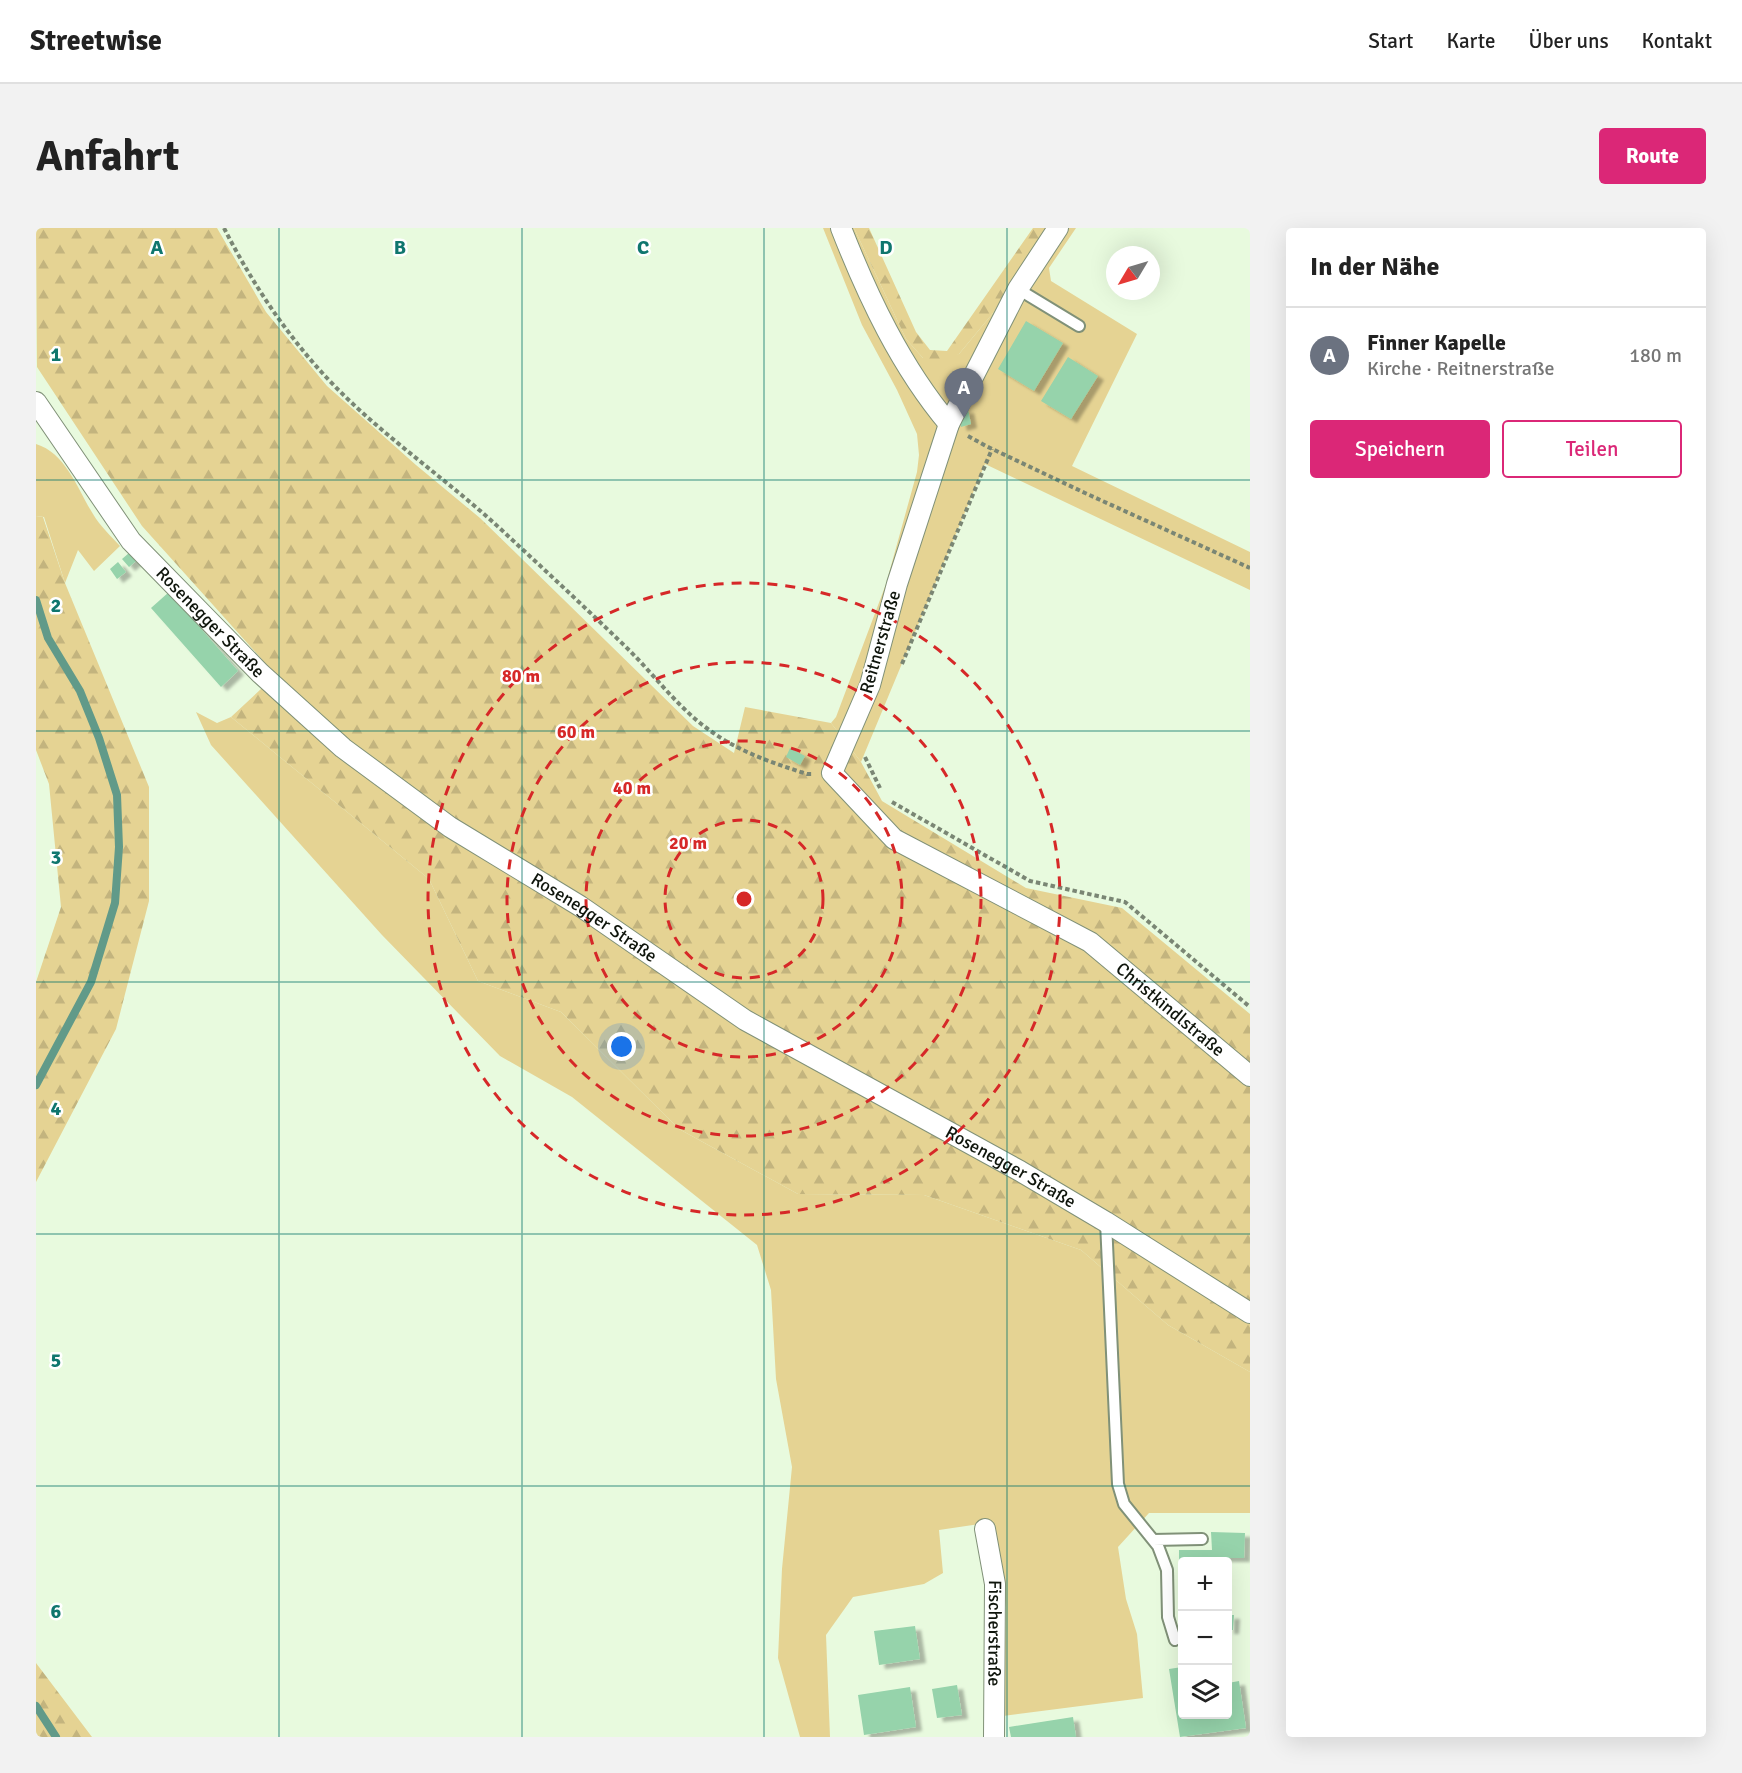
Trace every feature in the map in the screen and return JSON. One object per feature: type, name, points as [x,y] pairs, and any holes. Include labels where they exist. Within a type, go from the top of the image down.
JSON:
[{"type":"street","points":[[841,228],[901,357],[929,400],[949,424]]},
{"type":"street","name":"Reitnerstraße","points":[[832,773],[870,685],[897,584],[949,424],[1018,289],[1058,228]]},
{"type":"street","name":"Rosenegger Straße","points":[[36,402],[130,541],[260,673],[343,748],[450,827],[580,906],[745,1020],[1020,1171],[1250,1313]]},
{"type":"street","name":"Christkindlstraße","points":[[832,773],[894,839],[1090,942],[1250,1076]]},
{"type":"street","name":"Fischerstraße","points":[[986,1529],[995,1584],[994,1737]]},
{"type":"lane","points":[[1018,289],[1079,326]]},
{"type":"lane","points":[[1106,1222],[1118,1484],[1124,1504],[1158,1546],[1167,1570],[1168,1617],[1175,1640]]},
{"type":"lane","points":[[1153,1540],[1202,1539]]},
{"type":"path","points":[[224,228],[282,325],[326,377],[423,464],[495,523],[630,651],[694,718],[750,755],[807,774],[832,773]]},
{"type":"path","points":[[949,424],[992,449],[1204,549],[1250,568]]},
{"type":"path","points":[[900,667],[992,449]]},
{"type":"path","points":[[864,755],[885,797],[1030,881],[1125,902],[1250,1007]]},
{"type":"green space","points":[[36,228],[217,228],[266,312],[327,386],[480,518],[693,726],[734,753],[745,707],[831,723],[861,762],[882,801],[1026,888],[1122,908],[1250,1014],[1250,1372],[1168,1325],[1081,1250],[924,1195],[798,1194],[679,1129],[561,1012],[478,981],[429,879],[231,717],[276,675],[142,526],[37,367]]},
{"type":"green space","points":[[823,228],[854,228],[906,339],[923,358],[959,354],[993,313],[1047,228],[1076,228],[1049,268],[1051,281],[1137,334],[1072,466],[1250,552],[1250,590],[985,464],[861,762],[831,723],[836,717],[886,584],[917,472],[919,455],[917,434],[897,390],[862,325]]},
{"type":"green space","points":[[854,228],[869,228],[916,332],[930,350],[947,351],[1033,228],[1047,228],[993,313],[959,354],[939,363],[923,358],[906,339]]},
{"type":"green space","points":[[36,444],[55,455],[63,464],[102,527],[120,546],[94,571],[78,550],[65,583],[44,517],[36,516]]},
{"type":"green space","points":[[36,516],[43,517],[65,583],[149,787],[149,901],[116,1029],[36,1182],[36,982],[61,907],[49,784],[36,750]]},
{"type":"green space","points":[[196,712],[217,723],[231,717],[429,879],[478,981],[561,1012],[679,1129],[798,1194],[924,1195],[1081,1250],[1168,1325],[1250,1372],[1250,1513],[1149,1513],[1118,1547],[1126,1599],[1137,1634],[1143,1698],[1003,1716],[1006,1607],[993,1522],[939,1530],[943,1573],[924,1584],[853,1597],[826,1635],[830,1737],[800,1737],[778,1658],[782,1569],[792,1467],[776,1379],[771,1290],[757,1245],[572,1097],[500,1056],[382,935],[211,745]]},
{"type":"green space","points":[[36,1663],[92,1737],[36,1737]]},
{"type":"building","points":[[1026,321],[1063,343],[1034,391],[998,369]]},
{"type":"building","points":[[1068,357],[1098,376],[1071,419],[1041,401]]},
{"type":"building","points":[[968,409],[971,424],[961,427],[958,412]]},
{"type":"building","points":[[129,553],[136,561],[129,567],[122,559]]},
{"type":"building","points":[[118,562],[126,572],[117,579],[110,569]]},
{"type":"building","points":[[169,592],[238,671],[221,687],[151,608]]},
{"type":"building","points":[[790,748],[805,756],[800,765],[786,757]]},
{"type":"building","points":[[1211,1532],[1245,1533],[1244,1558],[1179,1557],[1179,1550],[1212,1550]]},
{"type":"building","points":[[915,1626],[920,1659],[879,1665],[874,1631]]},
{"type":"building","points":[[1178,1668],[1178,1719],[1232,1719],[1232,1682],[1239,1681],[1246,1728],[1180,1737],[1169,1669]]},
{"type":"building","points":[[957,1685],[962,1715],[937,1718],[932,1689]]},
{"type":"building","points":[[910,1687],[916,1727],[864,1735],[858,1695]]},
{"type":"building","points":[[1073,1717],[1076,1737],[1011,1737],[1009,1727]]},
{"type":"waterway","points":[[36,600],[48,638],[80,691],[99,738],[117,795],[119,847],[115,903],[91,982],[36,1085]]},
{"type":"waterway","points":[[36,1706],[56,1737]]},
{"type":"place","name":"Finner Kapelle","points":[[964,418]]}]
